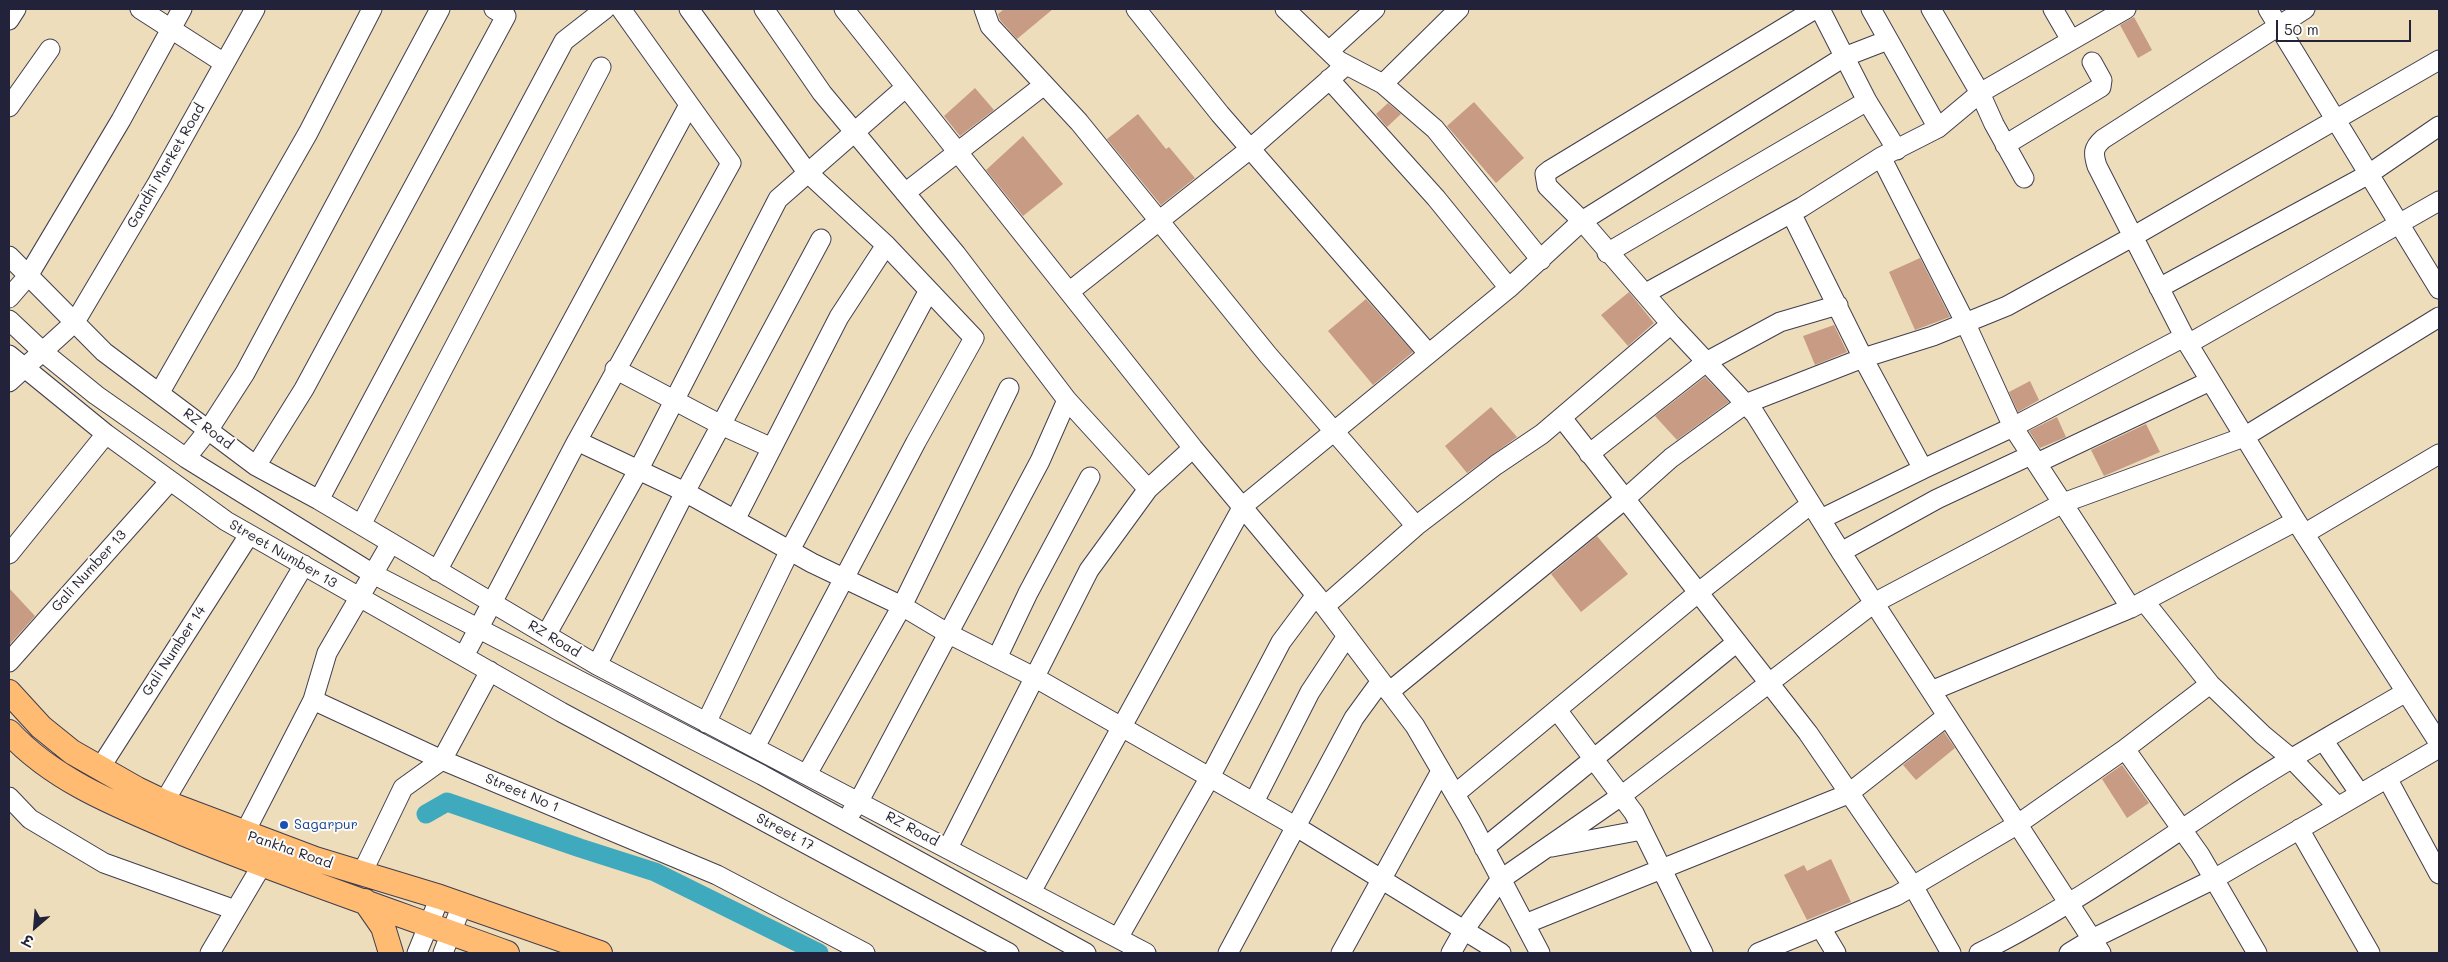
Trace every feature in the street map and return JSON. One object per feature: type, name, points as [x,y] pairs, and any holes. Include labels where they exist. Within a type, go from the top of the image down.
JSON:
[{"type":"main road","name":"Pankha Road","points":[[9,692],[41,728],[72,752],[164,802],[244,834],[362,874],[440,897],[600,953]]},
{"type":"main road","name":"Pankha Road","points":[[9,732],[24,748],[63,778],[131,811],[262,865],[365,901],[429,926],[447,943],[507,953]]},
{"type":"main road","points":[[365,901],[383,927],[391,953]]},
{"type":"street","points":[[9,20],[16,9]]},
{"type":"street","points":[[140,9],[224,63]]},
{"type":"street","points":[[9,298],[28,276],[120,120],[182,9]]},
{"type":"street","name":"Gandhi Market Road","points":[[9,382],[23,367],[43,352],[75,322],[158,182],[255,9]]},
{"type":"street","points":[[160,392],[308,133],[372,9]]},
{"type":"street","points":[[186,458],[209,430],[245,373],[440,9]]},
{"type":"street","points":[[256,466],[304,389],[506,16],[494,9]]},
{"type":"street","points":[[319,500],[564,41],[605,9]]},
{"type":"street","points":[[464,656],[615,369],[731,163],[621,9]]},
{"type":"street","points":[[689,9],[807,172],[886,245],[928,292],[974,338],[916,442],[755,747]]},
{"type":"street","points":[[764,9],[822,93],[956,254],[1067,400],[1148,489]]},
{"type":"street","points":[[844,9],[1193,448],[1320,601],[1415,726],[1484,848],[1540,953]]},
{"type":"street","points":[[984,9],[990,26],[1079,122],[1268,355],[1416,526]]},
{"type":"street","points":[[1136,9],[1250,149],[1428,352]]},
{"type":"street","points":[[1285,9],[1346,65],[1383,84],[1435,129],[1541,260]]},
{"type":"street","points":[[1329,51],[1375,9]]},
{"type":"street","points":[[1383,84],[1459,9]]},
{"type":"street","points":[[1815,9],[1550,170],[1545,174],[1547,186],[1646,293],[1671,324],[1756,414],[1841,552],[2096,946]]},
{"type":"street","points":[[1820,9],[1867,101],[1889,154],[2013,427],[2063,503],[2138,604],[2210,684],[2262,735],[2292,759],[2338,807]]},
{"type":"street","points":[[1871,9],[1938,128]]},
{"type":"street","points":[[1931,9],[1980,93],[2005,145],[2024,178]]},
{"type":"street","points":[[2053,9],[2071,40]]},
{"type":"street","points":[[1646,293],[1791,213],[1889,154],[1938,128],[1980,93],[2126,9]]},
{"type":"street","points":[[2268,9],[2439,289]]},
{"type":"street","points":[[2306,9],[2277,25],[2095,146],[2094,154],[2097,166],[2186,341],[2300,527],[2439,743]]},
{"type":"street","points":[[1031,892],[1243,506],[1336,432],[1428,352],[1509,288],[1582,222],[1844,57],[1888,40]]},
{"type":"street","points":[[9,108],[50,49]]},
{"type":"street","points":[[1228,953],[1354,718],[1385,687],[1625,499],[1671,458],[1745,404],[1864,358],[1934,336],[2007,306],[2134,236],[2439,60]]},
{"type":"street","points":[[2005,145],[2101,87],[2102,80],[2092,62]]},
{"type":"street","points":[[1070,292],[1250,149],[1346,65]]},
{"type":"street","points":[[361,525],[602,67]]},
{"type":"street","points":[[1329,79],[1436,198],[1509,288]]},
{"type":"street","points":[[905,193],[1044,85]]},
{"type":"street","points":[[546,635],[640,470],[778,199],[906,88]]},
{"type":"street","points":[[1607,253],[1867,101]]},
{"type":"street","points":[[437,571],[690,105]]},
{"type":"street","points":[[2159,288],[2368,174],[2439,126]]},
{"type":"street","points":[[1454,794],[1698,592],[1816,512],[1923,469],[2013,427],[2186,341],[2400,225],[2439,201]]},
{"type":"street","points":[[1791,213],[1864,358],[1923,469]]},
{"type":"street","points":[[597,665],[685,492],[821,239]]},
{"type":"street","points":[[735,520],[839,317],[886,245]]},
{"type":"street","name":"RZ Road","points":[[9,256],[104,352],[160,392],[256,466],[319,500],[597,665],[1146,953]]},
{"type":"street","points":[[706,723],[790,550],[928,292]]},
{"type":"street","points":[[1590,454],[1706,362],[1780,322],[1838,306]]},
{"type":"street","points":[[1451,953],[1464,930],[1500,880],[1621,796],[1767,682],[1874,603],[2063,503],[2244,437],[2439,317]]},
{"type":"street","points":[[9,320],[43,352],[96,395],[186,458],[373,574],[762,775],[1086,953]]},
{"type":"street","points":[[1118,938],[1210,777],[1281,642],[1320,601],[1416,526],[1562,418],[1671,324]]},
{"type":"street","name":"Street Number 13","points":[[9,355],[106,434],[226,521],[561,712]]},
{"type":"street","points":[[615,369],[674,402],[772,448]]},
{"type":"street","points":[[1841,552],[1937,499],[2034,459],[2210,380]]},
{"type":"street","points":[[807,774],[902,606],[1009,388]]},
{"type":"street","points":[[844,820],[859,802],[1040,461],[1067,400]]},
{"type":"street","points":[[1562,418],[1808,733],[1848,794],[1913,886],[1951,953]]},
{"type":"street","points":[[9,554],[106,434]]},
{"type":"street","points":[[577,441],[685,492],[844,580],[902,606],[948,634],[1034,677],[1295,826],[1501,953]]},
{"type":"street","points":[[948,848],[1089,570],[1148,489],[1193,448]]},
{"type":"street","points":[[1931,691],[2138,604],[2300,527],[2439,454]]},
{"type":"street","points":[[997,658],[1028,593],[1090,477]]},
{"type":"street","name":"Gali Number 13","points":[[9,662],[170,481]]},
{"type":"street","name":"Gali Number 14","points":[[100,768],[249,534]]},
{"type":"street","points":[[244,834],[313,700],[327,653],[391,543]]},
{"type":"street","points":[[164,802],[304,565]]},
{"type":"street","points":[[1254,802],[1310,692],[1347,636]]},
{"type":"street","points":[[1484,848],[1737,642]]},
{"type":"street","points":[[362,874],[403,788],[442,760],[490,671]]},
{"type":"street","points":[[1758,953],[1896,896],[2018,824],[2125,749],[2210,684]]},
{"type":"street","points":[[1979,953],[2010,938],[2182,831],[2292,759],[2406,692]]},
{"type":"street","name":"Street No 1","points":[[313,700],[442,760],[717,875],[865,953]]},
{"type":"street","points":[[1557,710],[1621,796],[1642,830],[1703,953]]},
{"type":"street","name":"Street 17","points":[[561,712],[1009,953]]},
{"type":"street","points":[[1525,924],[1848,794],[1947,716]]},
{"type":"street","points":[[2323,740],[2360,794]]},
{"type":"street","points":[[2069,953],[2096,946],[2439,748]]},
{"type":"street","points":[[2125,749],[2214,879],[2257,953]]},
{"type":"street","points":[[1341,953],[1441,771]]},
{"type":"street","points":[[2387,778],[2439,874]]},
{"type":"street","points":[[9,797],[30,819],[104,863],[235,910]]},
{"type":"street","points":[[2299,829],[2370,953]]},
{"type":"street","points":[[1545,848],[1642,830]]},
{"type":"street","points":[[210,953],[262,865]]},
{"type":"street","points":[[417,953],[440,897]]},
{"type":"street","points":[[447,943],[462,905]]},
{"type":"street","points":[[1821,928],[1836,953]]},
{"type":"building","points":[[1004,9],[1053,9],[1017,39],[1000,20],[998,14]]},
{"type":"building","points":[[2134,17],[2152,50],[2138,58],[2120,25]]},
{"type":"building","points":[[975,88],[994,110],[960,136],[944,116]]},
{"type":"building","points":[[1474,102],[1524,158],[1496,183],[1447,126]]},
{"type":"building","points":[[1388,103],[1401,114],[1387,127],[1376,114]]},
{"type":"building","points":[[1138,114],[1166,149],[1169,147],[1195,178],[1161,205],[1107,139]]},
{"type":"building","points":[[1023,136],[1063,184],[1023,216],[986,170]]},
{"type":"building","points":[[1920,258],[1950,317],[1915,330],[1889,272]]},
{"type":"building","points":[[1629,292],[1654,323],[1628,346],[1601,315]]},
{"type":"building","points":[[1366,299],[1413,352],[1373,385],[1328,331]]},
{"type":"building","points":[[1834,325],[1847,352],[1815,365],[1803,336]]},
{"type":"building","points":[[1705,377],[1729,402],[1677,440],[1655,416]]},
{"type":"building","points":[[2030,381],[2039,400],[2018,412],[2009,392]]},
{"type":"building","points":[[1491,407],[1517,437],[1467,473],[1445,446]]},
{"type":"building","points":[[2057,417],[2066,437],[2040,448],[2029,431]]},
{"type":"building","points":[[2146,424],[2160,452],[2104,476],[2091,450]]},
{"type":"building","points":[[1597,536],[1628,574],[1581,612],[1551,574]]},
{"type":"building","points":[[9,588],[35,616],[9,645]]},
{"type":"building","points":[[1944,732],[1955,748],[1916,780],[1903,765]]},
{"type":"building","points":[[2122,765],[2149,803],[2127,818],[2102,779]]},
{"type":"building","points":[[1831,859],[1851,902],[1807,920],[1784,875],[1804,865],[1807,871]]},
{"type":"waterway","points":[[426,814],[447,802],[655,872],[819,953]]},
{"type":"place","name":"Sagarpur","points":[[284,825]]}]
